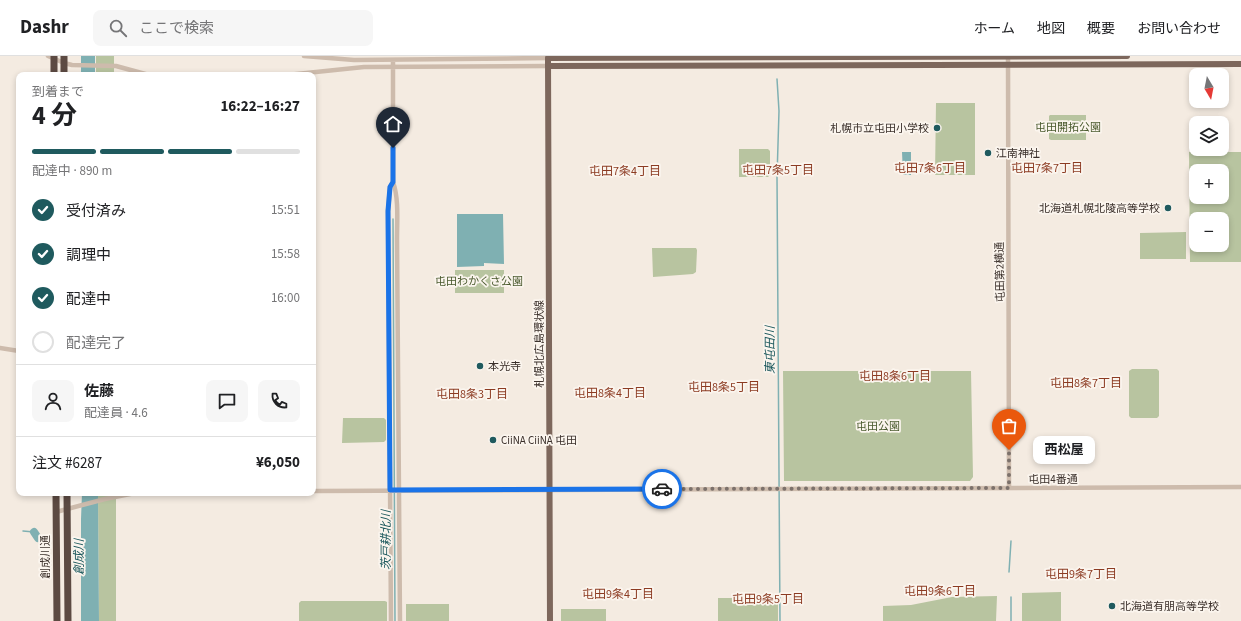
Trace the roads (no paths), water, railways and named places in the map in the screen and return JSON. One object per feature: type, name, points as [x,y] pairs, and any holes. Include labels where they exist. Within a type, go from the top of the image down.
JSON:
[{"type":"highway","points":[[52,57],[54,72]]},
{"type":"highway","points":[[64,59],[64,72]]},
{"type":"highway","name":"創成川通","points":[[56,496],[57,621]]},
{"type":"highway","name":"創成川通","points":[[68,496],[68,621]]},
{"type":"main road","points":[[548,57],[702,58],[1127,56]]},
{"type":"main road","name":"札幌北広島環状線","points":[[548,57],[550,621]]},
{"type":"main road","points":[[548,66],[1241,64]]},
{"type":"street","points":[[304,56],[354,60],[548,57]]},
{"type":"street","name":"屯田第2横通","points":[[1008,56],[1009,488]]},
{"type":"street","points":[[52,57],[64,59],[77,65],[116,66],[138,72]]},
{"type":"street","points":[[391,621],[397,211],[395,187],[393,182],[393,60]]},
{"type":"street","points":[[315,72],[364,67],[548,66]]},
{"type":"street","points":[[393,182],[390,187],[388,211],[394,490],[400,621]]},
{"type":"street","points":[[0,348],[16,351]]},
{"type":"street","name":"屯田4番通","points":[[316,491],[1241,487]]},
{"type":"street","points":[[56,512],[120,496]]},
{"type":"water","points":[[81,56],[95,56],[95,72],[81,72]]},
{"type":"water","points":[[902,152],[911,152],[911,175],[903,175]]},
{"type":"water","points":[[457,214],[503,214],[504,264],[484,263],[484,266],[457,267]]},
{"type":"water","points":[[82,496],[98,496],[99,621],[81,621]]},
{"type":"waterway","name":"東屯田川","points":[[777,79],[779,111],[777,177],[780,621]]},
{"type":"waterway","name":"茨戸耕北川","points":[[393,219],[395,621]]},
{"type":"waterway","points":[[23,531],[34,532]]},
{"type":"waterway","points":[[34,532],[38,538]]},
{"type":"waterway","points":[[1009,572],[1011,541]]},
{"type":"waterway","points":[[1011,597],[1011,621]]},
{"type":"place","name":"札幌市立屯田小学校","points":[[937,128]]},
{"type":"place","name":"江南神社","points":[[988,153]]},
{"type":"place","name":"北海道札幌北陵高等学校","points":[[1168,208]]},
{"type":"place","name":"本光寺","points":[[480,366]]},
{"type":"place","name":"CiiNA CiiNA 屯田","points":[[493,440]]},
{"type":"place","name":"西松屋","points":[[1009,450]]},
{"type":"place","name":"北海道有朋高等学校","points":[[1112,606]]},
{"type":"district","name":"屯田7条6丁目","points":[[930,168]]},
{"type":"district","name":"屯田7条7丁目","points":[[1047,168]]},
{"type":"district","name":"屯田7条5丁目","points":[[778,170]]},
{"type":"district","name":"屯田7条4丁目","points":[[625,171]]},
{"type":"district","name":"屯田8条6丁目","points":[[895,376]]},
{"type":"district","name":"屯田8条7丁目","points":[[1086,383]]},
{"type":"district","name":"屯田8条5丁目","points":[[724,387]]},
{"type":"district","name":"屯田8条4丁目","points":[[610,393]]},
{"type":"district","name":"屯田8条3丁目","points":[[472,394]]},
{"type":"district","name":"屯田9条7丁目","points":[[1081,574]]},
{"type":"district","name":"屯田9条6丁目","points":[[940,591]]},
{"type":"district","name":"屯田9条4丁目","points":[[618,594]]},
{"type":"district","name":"屯田9条5丁目","points":[[768,599]]},
{"type":"park label","name":"屯田開拓公園","points":[[1068,127]]},
{"type":"park label","name":"屯田わかくさ公園","points":[[479,281]]},
{"type":"park label","name":"屯田公園","points":[[878,426]]},
{"type":"water label","name":"創成川","points":[[79,557]]}]
